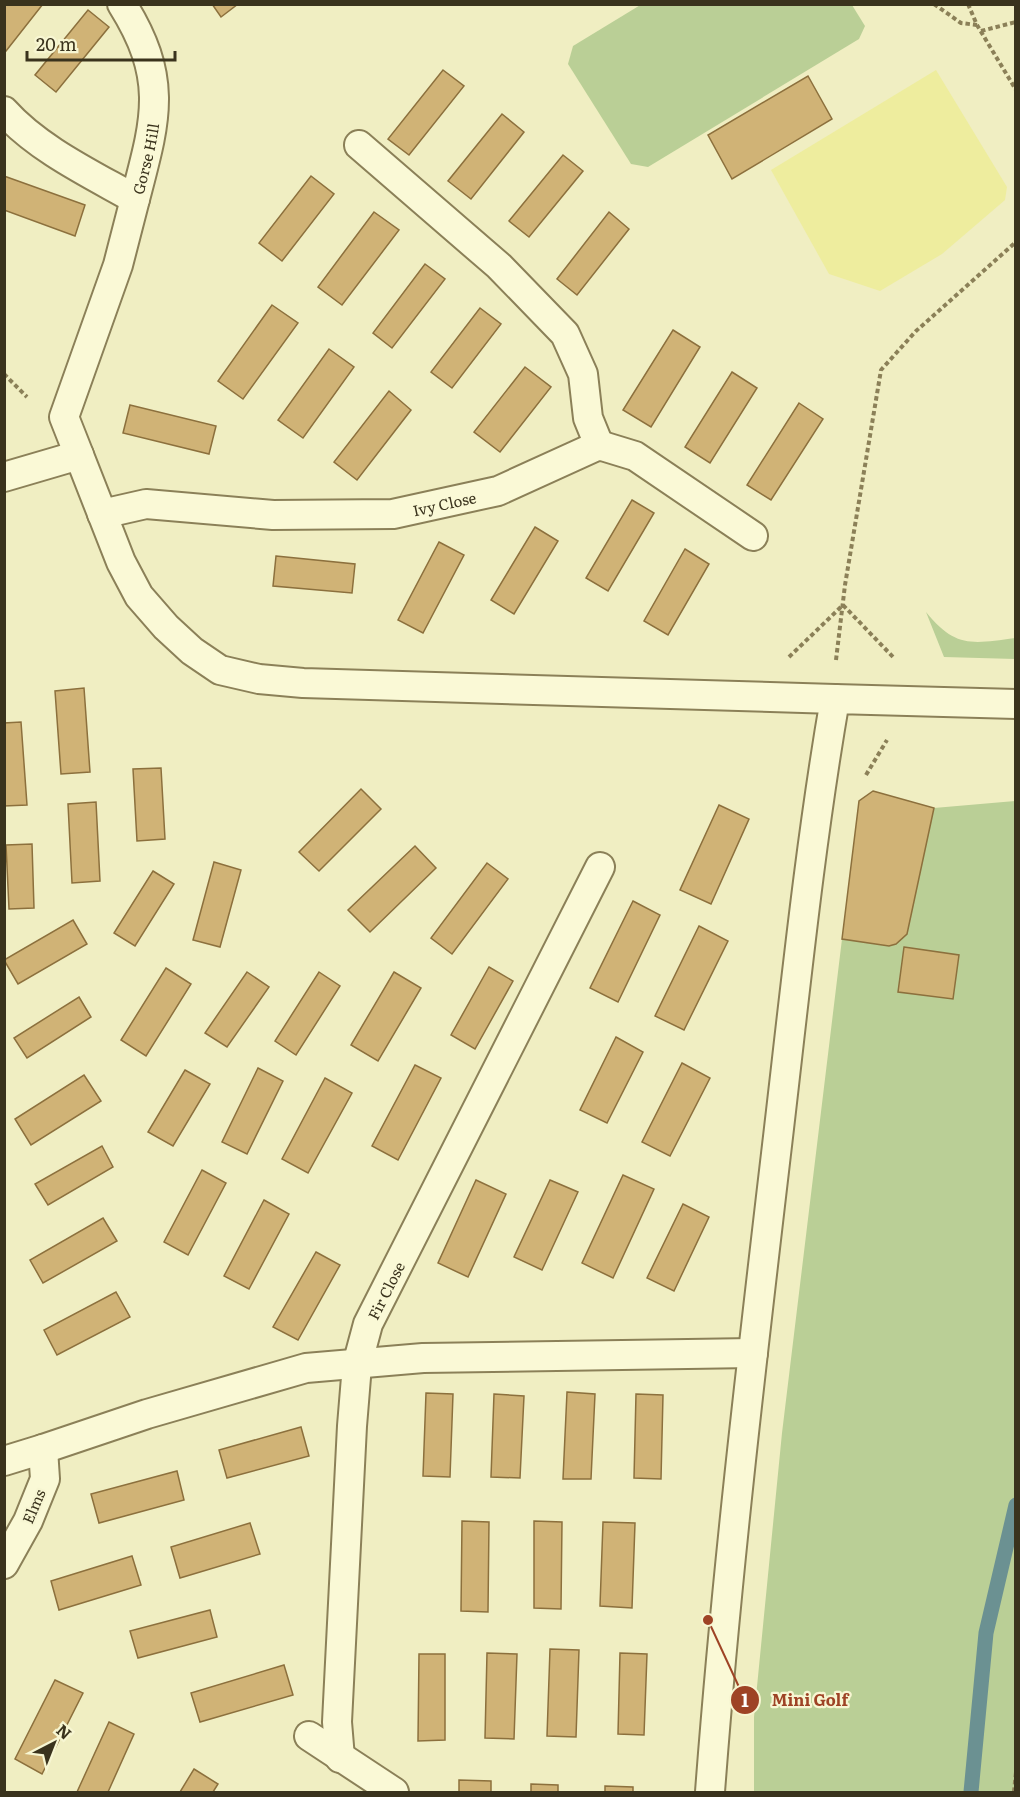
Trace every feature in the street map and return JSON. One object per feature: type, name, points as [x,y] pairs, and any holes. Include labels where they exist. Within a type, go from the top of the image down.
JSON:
[{"type":"lane","name":"Gorse Hill","points":[[4,111],[14,121],[69,161],[135,199],[153,132],[154,89],[146,47],[122,4]]},
{"type":"lane","points":[[359,146],[499,266],[565,334],[583,374],[588,418],[599,445],[635,456],[753,536]]},
{"type":"lane","points":[[135,199],[118,265],[64,417],[121,562],[139,596],[192,651],[220,669],[259,679],[303,682],[1016,704]]},
{"type":"lane","name":"Ivy Close","points":[[102,514],[146,504],[273,515],[393,514],[498,491],[599,445]]},
{"type":"lane","points":[[4,477],[79,455]]},
{"type":"lane","points":[[710,1792],[722,1642],[753,1353],[818,798],[835,699]]},
{"type":"lane","name":"Fir Close","points":[[340,1758],[337,1722],[352,1426],[357,1365],[368,1324],[600,867]]},
{"type":"lane","points":[[4,1461],[147,1414],[306,1368],[423,1358],[753,1353]]},
{"type":"lane","name":"Elms","points":[[4,1564],[28,1521],[45,1479],[43,1449]]},
{"type":"lane","points":[[309,1736],[394,1792]]},
{"type":"path","points":[[934,4],[961,23],[977,25]]},
{"type":"path","points":[[969,4],[977,25],[1016,90]]},
{"type":"path","points":[[981,32],[1016,22]]},
{"type":"path","points":[[835,699],[835,665],[845,585],[881,370],[916,331],[1016,242]]},
{"type":"path","points":[[1014,1792],[1016,1772]]},
{"type":"green space","points":[[642,4],[852,5],[865,26],[859,39],[648,167],[631,164],[568,64],[573,46]]},
{"type":"green space","points":[[926,612],[946,632],[965,641],[987,642],[1015,638],[1015,659],[944,657]]},
{"type":"green space","points":[[1015,801],[1015,1792],[754,1792],[754,1717],[782,1433],[842,939],[889,946],[934,808]]},
{"type":"sand","points":[[936,70],[1007,187],[1005,200],[942,254],[880,291],[829,274],[771,170]]},
{"type":"building","points":[[4,4],[43,4],[6,51],[4,50]]},
{"type":"building","points":[[212,4],[238,4],[221,17]]},
{"type":"building","points":[[88,10],[109,27],[56,92],[35,75]]},
{"type":"building","points":[[443,70],[464,86],[409,155],[388,139]]},
{"type":"building","points":[[808,76],[832,119],[732,179],[708,135]]},
{"type":"building","points":[[502,114],[524,132],[471,199],[448,181]]},
{"type":"building","points":[[563,155],[583,171],[529,237],[509,221]]},
{"type":"building","points":[[4,176],[85,205],[75,236],[4,210]]},
{"type":"building","points":[[311,176],[334,194],[282,261],[259,243]]},
{"type":"building","points":[[374,212],[399,230],[342,305],[318,287]]},
{"type":"building","points":[[609,212],[629,229],[577,295],[557,279]]},
{"type":"building","points":[[425,264],[445,279],[392,348],[373,333]]},
{"type":"building","points":[[272,305],[298,323],[243,399],[218,381]]},
{"type":"building","points":[[480,308],[501,324],[452,388],[431,372]]},
{"type":"building","points":[[673,330],[700,347],[651,427],[623,410]]},
{"type":"building","points":[[329,349],[354,367],[303,438],[278,420]]},
{"type":"building","points":[[525,367],[551,387],[500,452],[474,432]]},
{"type":"building","points":[[732,372],[757,388],[710,463],[685,447]]},
{"type":"building","points":[[389,391],[411,410],[357,480],[334,462]]},
{"type":"building","points":[[799,403],[823,419],[771,500],[747,485]]},
{"type":"building","points":[[130,405],[216,426],[209,454],[123,433]]},
{"type":"building","points":[[632,500],[654,513],[608,591],[586,578]]},
{"type":"building","points":[[535,527],[558,541],[514,614],[491,600]]},
{"type":"building","points":[[439,542],[464,555],[423,633],[398,620]]},
{"type":"building","points":[[685,549],[709,564],[668,635],[644,621]]},
{"type":"building","points":[[276,556],[355,564],[352,593],[273,586]]},
{"type":"building","points":[[84,688],[90,772],[61,774],[55,691]]},
{"type":"building","points":[[21,722],[27,805],[4,806],[4,723]]},
{"type":"building","points":[[161,768],[165,839],[137,841],[133,769]]},
{"type":"building","points":[[361,789],[381,809],[319,871],[299,852]]},
{"type":"building","points":[[873,791],[934,808],[907,934],[896,944],[889,946],[842,939],[859,801]]},
{"type":"building","points":[[96,802],[100,881],[72,883],[68,804]]},
{"type":"building","points":[[719,805],[749,819],[711,904],[680,890]]},
{"type":"building","points":[[32,844],[34,908],[9,909],[6,845]]},
{"type":"building","points":[[415,846],[436,868],[370,932],[348,910]]},
{"type":"building","points":[[214,862],[241,870],[220,947],[193,940]]},
{"type":"building","points":[[487,863],[508,879],[452,954],[431,938]]},
{"type":"building","points":[[153,871],[174,884],[135,946],[114,933]]},
{"type":"building","points":[[633,901],[660,915],[618,1002],[590,988]]},
{"type":"building","points":[[73,920],[87,944],[18,984],[4,960]]},
{"type":"building","points":[[699,926],[728,941],[684,1030],[655,1016]]},
{"type":"building","points":[[904,947],[959,955],[953,999],[898,992]]},
{"type":"building","points":[[489,967],[513,981],[475,1049],[451,1035]]},
{"type":"building","points":[[166,968],[191,984],[146,1056],[121,1040]]},
{"type":"building","points":[[247,972],[269,987],[227,1047],[205,1033]]},
{"type":"building","points":[[319,972],[340,986],[296,1055],[275,1041]]},
{"type":"building","points":[[394,972],[421,988],[378,1061],[351,1045]]},
{"type":"building","points":[[79,997],[91,1017],[27,1058],[14,1038]]},
{"type":"building","points":[[616,1037],[643,1052],[607,1123],[580,1110]]},
{"type":"building","points":[[682,1063],[710,1078],[670,1156],[642,1142]]},
{"type":"building","points":[[415,1065],[441,1078],[398,1160],[372,1146]]},
{"type":"building","points":[[258,1068],[283,1081],[247,1154],[222,1142]]},
{"type":"building","points":[[185,1070],[210,1084],[173,1146],[148,1132]]},
{"type":"building","points":[[84,1075],[101,1101],[31,1145],[15,1119]]},
{"type":"building","points":[[325,1078],[352,1093],[308,1173],[282,1159]]},
{"type":"building","points":[[102,1146],[113,1167],[48,1205],[35,1184]]},
{"type":"building","points":[[202,1170],[226,1183],[188,1255],[164,1242]]},
{"type":"building","points":[[623,1175],[654,1189],[613,1278],[582,1263]]},
{"type":"building","points":[[476,1180],[506,1194],[468,1277],[438,1263]]},
{"type":"building","points":[[550,1180],[578,1192],[542,1270],[514,1257]]},
{"type":"building","points":[[264,1200],[289,1214],[249,1289],[224,1276]]},
{"type":"building","points":[[683,1204],[709,1217],[674,1291],[647,1278]]},
{"type":"building","points":[[103,1218],[117,1241],[43,1283],[30,1260]]},
{"type":"building","points":[[316,1252],[340,1265],[298,1340],[273,1327]]},
{"type":"building","points":[[116,1292],[130,1317],[57,1355],[44,1330]]},
{"type":"building","points":[[567,1392],[595,1394],[591,1479],[563,1479]]},
{"type":"building","points":[[426,1393],[453,1394],[450,1477],[423,1476]]},
{"type":"building","points":[[494,1394],[524,1396],[520,1478],[491,1477]]},
{"type":"building","points":[[636,1394],[663,1395],[661,1479],[634,1478]]},
{"type":"building","points":[[301,1427],[309,1456],[227,1478],[219,1450]]},
{"type":"building","points":[[177,1471],[184,1500],[99,1523],[91,1494]]},
{"type":"building","points":[[462,1521],[489,1522],[488,1612],[461,1611]]},
{"type":"building","points":[[534,1521],[562,1522],[561,1609],[534,1608]]},
{"type":"building","points":[[603,1522],[635,1523],[632,1608],[600,1606]]},
{"type":"building","points":[[250,1523],[260,1554],[180,1578],[171,1547]]},
{"type":"building","points":[[132,1556],[141,1585],[59,1610],[51,1581]]},
{"type":"building","points":[[210,1610],[217,1637],[138,1658],[130,1631]]},
{"type":"building","points":[[550,1649],[579,1650],[576,1737],[547,1736]]},
{"type":"building","points":[[487,1653],[517,1654],[514,1739],[485,1738]]},
{"type":"building","points":[[620,1653],[647,1654],[644,1735],[618,1734]]},
{"type":"building","points":[[419,1654],[445,1654],[445,1740],[418,1741]]},
{"type":"building","points":[[284,1665],[293,1695],[200,1722],[191,1693]]},
{"type":"building","points":[[55,1680],[83,1693],[42,1774],[15,1759]]},
{"type":"building","points":[[109,1722],[134,1734],[108,1792],[77,1792]]},
{"type":"building","points":[[194,1769],[218,1784],[213,1792],[180,1792]]},
{"type":"building","points":[[459,1780],[491,1781],[491,1792],[459,1792]]},
{"type":"building","points":[[531,1784],[558,1785],[558,1792],[531,1792]]},
{"type":"building","points":[[605,1786],[633,1787],[633,1792],[605,1792]]},
{"type":"waterway","points":[[971,1792],[986,1633],[1016,1505]]},
{"type":"place","name":"Mini Golf","points":[[708,1620]]}]
